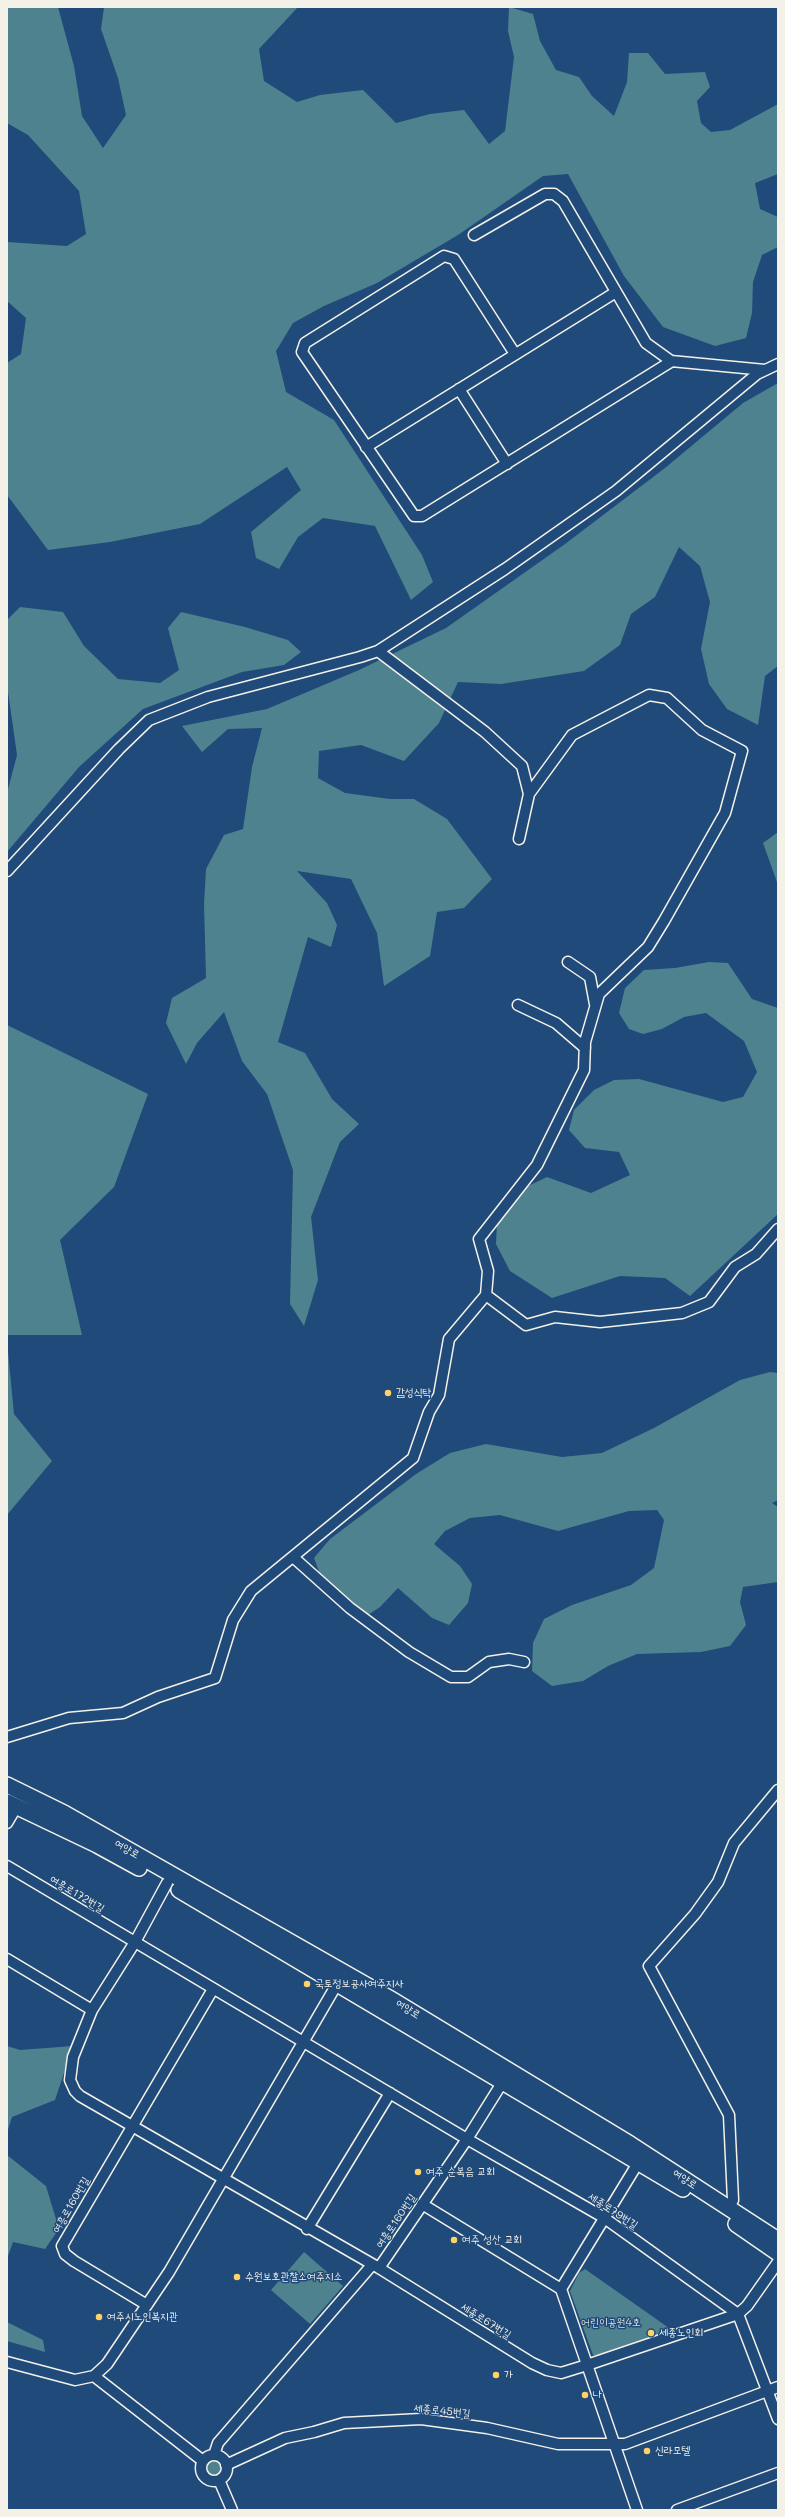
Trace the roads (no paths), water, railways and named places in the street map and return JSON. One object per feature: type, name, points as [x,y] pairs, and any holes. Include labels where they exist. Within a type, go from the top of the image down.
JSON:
[{"type":"street","points":[[474,235],[545,194],[554,194],[563,201],[646,344],[672,361],[765,370]]},
{"type":"street","points":[[515,354],[454,260],[444,256],[306,343],[302,352],[414,516],[422,516],[672,361]]},
{"type":"street","points":[[366,447],[616,292]]},
{"type":"street","points":[[7,871],[119,749],[149,720],[208,697],[378,651],[504,569],[616,491],[757,374],[778,364]]},
{"type":"street","points":[[459,389],[507,464]]},
{"type":"street","points":[[378,651],[485,732],[522,766],[529,794]]},
{"type":"street","points":[[7,1737],[69,1718],[123,1713],[158,1697],[215,1678],[233,1620],[251,1591],[414,1458],[429,1412],[439,1395],[449,1339],[486,1295],[488,1271],[479,1239],[537,1164],[584,1070],[585,1048],[599,994],[648,947],[664,921],[725,813],[742,751],[702,730],[667,698],[649,695],[572,735],[529,794],[519,839]]},
{"type":"street","points":[[568,962],[590,978],[596,1006]]},
{"type":"street","points":[[518,1005],[556,1023],[585,1048]]},
{"type":"street","points":[[486,1295],[526,1325],[555,1317],[600,1322],[682,1313],[709,1302],[735,1267],[756,1254],[778,1229]]},
{"type":"street","points":[[293,1557],[350,1608],[409,1652],[451,1677],[468,1677],[489,1662],[509,1659],[524,1662]]},
{"type":"street","name":"여양로","points":[[7,1785],[64,1813],[340,1978],[502,2083],[638,2163],[778,2240]]},
{"type":"street","points":[[726,2212],[733,2200],[729,2115],[649,1966],[699,1908],[718,1882],[734,1843],[778,1790]]},
{"type":"street","points":[[7,1823],[12,1804]]},
{"type":"street","name":"여양로","points":[[12,1804],[97,1845],[340,1978],[630,2144],[726,2212],[778,2254]]},
{"type":"street","name":"여흥로172번길","points":[[7,1866],[135,1942]]},
{"type":"street","points":[[167,1883],[135,1942],[92,2010],[73,2057],[70,2080],[75,2091],[80,2096],[307,2229],[375,2266]]},
{"type":"street","points":[[135,1942],[467,2139]]},
{"type":"street","points":[[7,1959],[92,2010]]},
{"type":"street","points":[[7,2362],[75,2380],[94,2376],[118,2350],[223,2179],[340,1978]]},
{"type":"street","name":"여흥로160번길","points":[[147,2305],[74,2262],[65,2254],[62,2246],[131,2126],[213,1989]]},
{"type":"street","name":"여흥로160번길","points":[[214,2455],[218,2443],[375,2266],[422,2204],[467,2139],[502,2083]]},
{"type":"street","points":[[307,2229],[390,2093]]},
{"type":"street","name":"세종로79번길","points":[[467,2139],[603,2217],[738,2314]]},
{"type":"street","points":[[562,2289],[603,2217],[638,2163]]},
{"type":"street","points":[[422,2204],[562,2289],[637,2510]]},
{"type":"street","points":[[587,2365],[738,2314],[747,2306],[778,2262]]},
{"type":"street","name":"세종로67번길","points":[[375,2266],[537,2366],[561,2373],[587,2365]]},
{"type":"street","points":[[738,2314],[778,2419]]},
{"type":"street","points":[[94,2376],[202,2461]]},
{"type":"street","points":[[613,2443],[624,2444],[778,2387]]},
{"type":"street","name":"세종로45번길","points":[[226,2465],[285,2438],[314,2432],[344,2423],[420,2419],[487,2428],[558,2444],[613,2443]]},
{"type":"street","points":[[214,2455],[222,2458],[226,2465],[226,2474],[219,2480],[211,2481],[203,2477],[200,2469],[202,2461],[214,2455]]},
{"type":"street","points":[[677,2510],[778,2473]]},
{"type":"street","points":[[219,2480],[232,2510]]},
{"type":"place","name":"감성식탁","points":[[388,1393]]},
{"type":"place","name":"국토정보공사여주지사","points":[[307,1984]]},
{"type":"place","name":"여주 순복음 교회","points":[[418,2172]]},
{"type":"place","name":"여주 성산 교회","points":[[454,2240]]},
{"type":"place","name":"수원보호관찰소여주지소","points":[[237,2277]]},
{"type":"place","name":"여주시노인복지관","points":[[99,2317]]},
{"type":"place","name":"세종노인회","points":[[651,2333]]},
{"type":"place","name":"가","points":[[496,2375]]},
{"type":"place","name":"나","points":[[585,2395]]},
{"type":"place","name":"신라모텔","points":[[647,2451]]},
{"type":"park label","name":"어린이공원4호","points":[[611,2323]]}]
